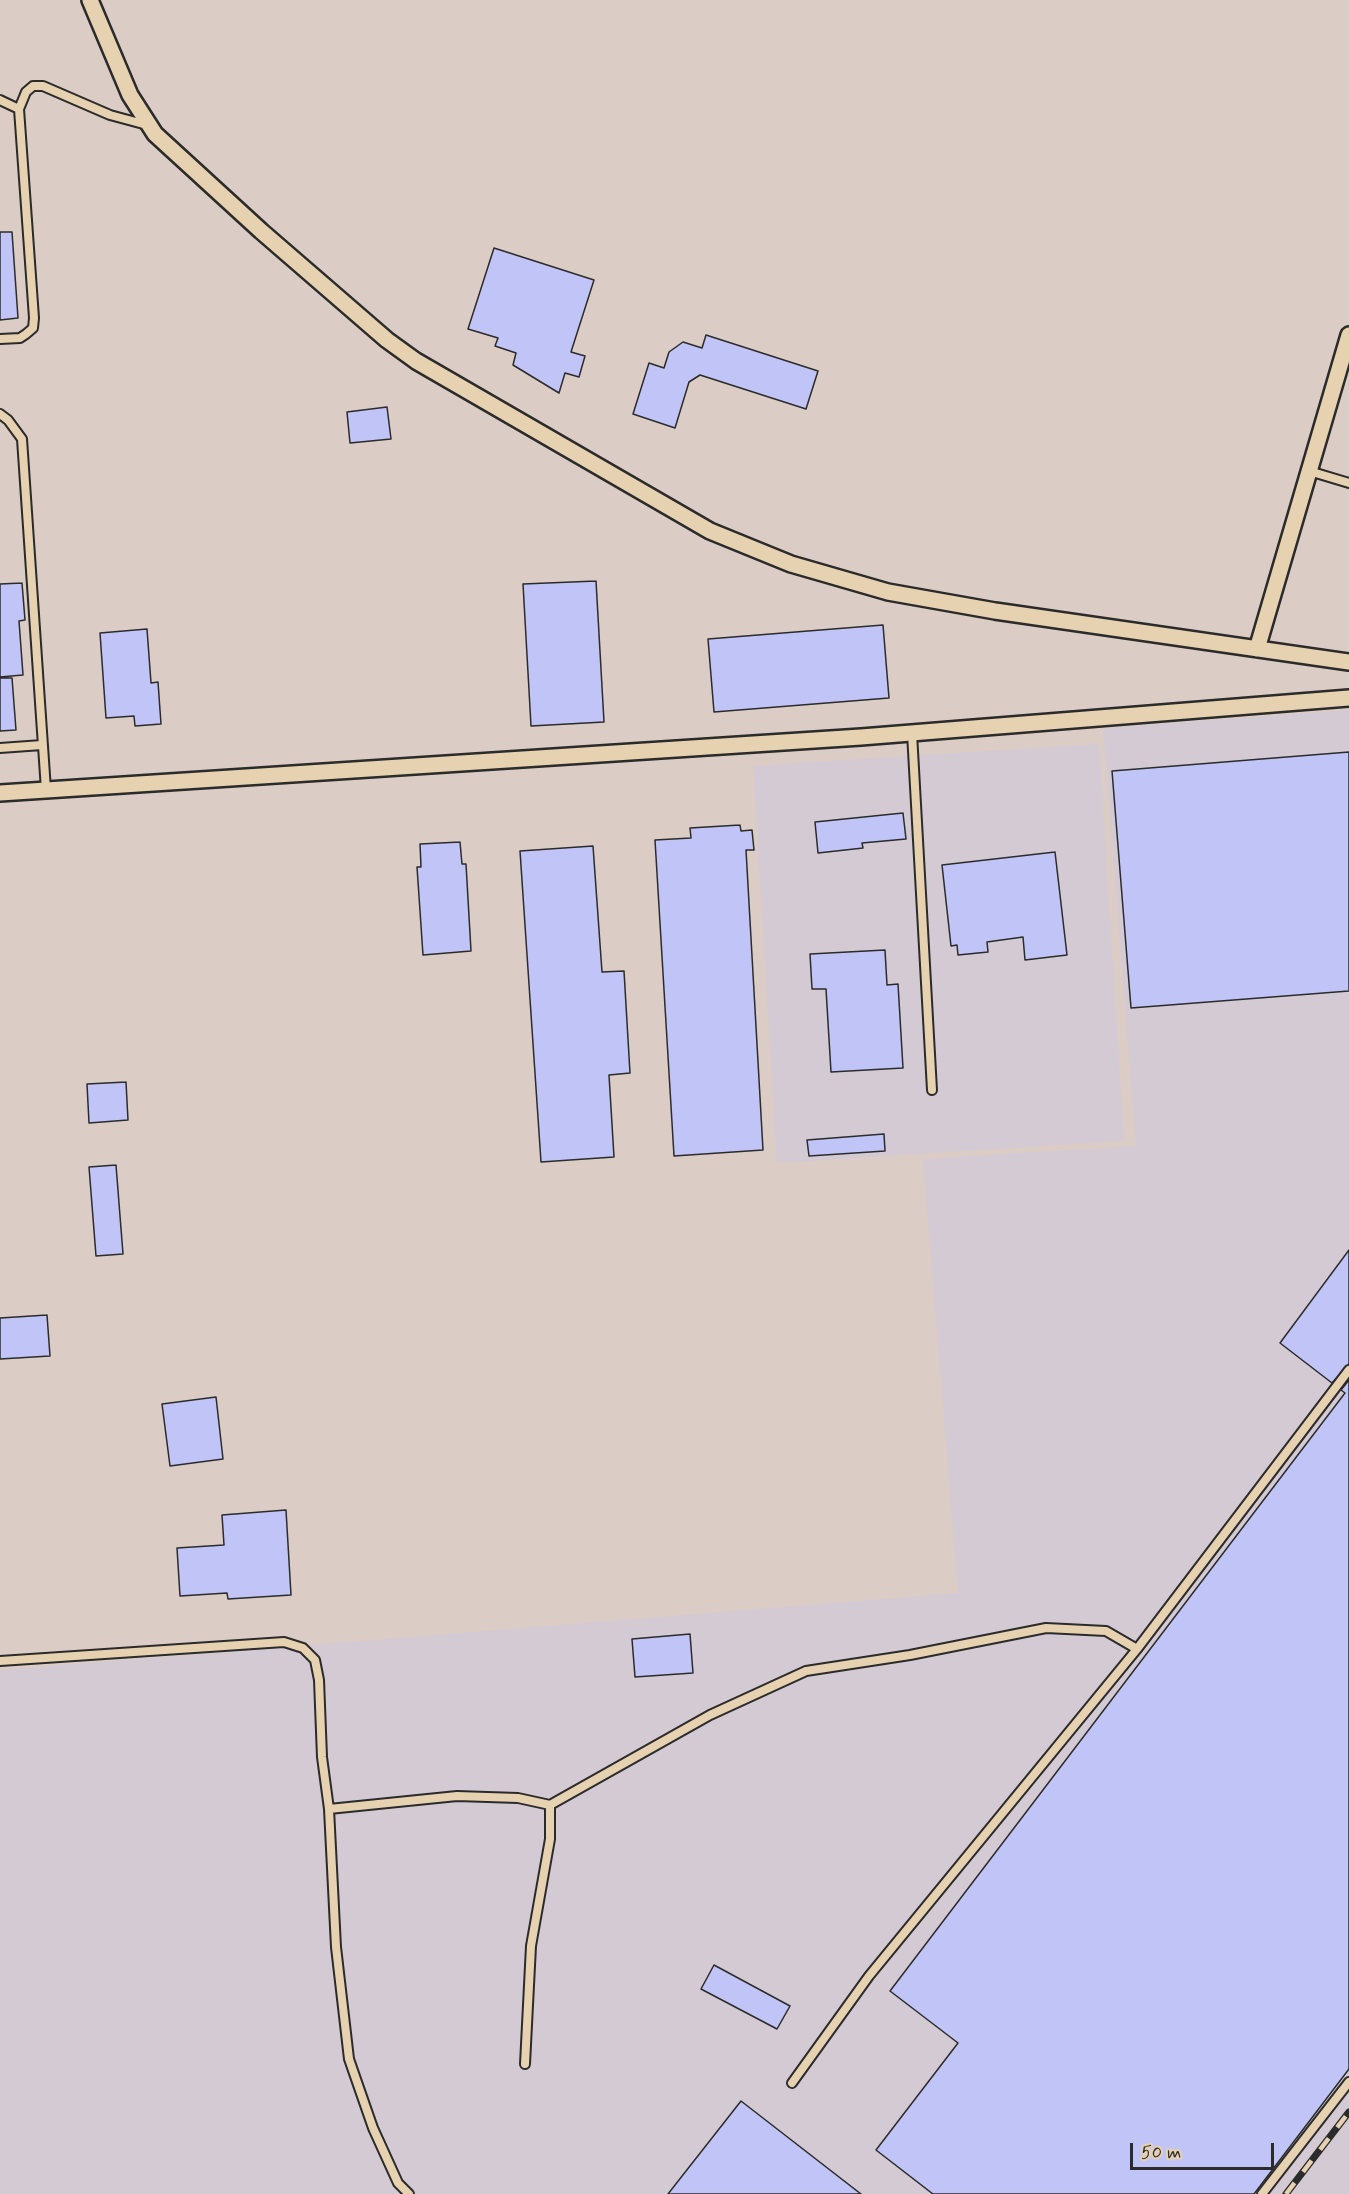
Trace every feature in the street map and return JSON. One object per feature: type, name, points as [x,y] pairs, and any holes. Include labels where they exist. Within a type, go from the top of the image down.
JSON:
[{"type":"street","points":[[90,0],[130,95],[148,125],[261,231],[387,340],[416,361],[710,531],[791,564],[888,592],[995,611],[1211,640],[1349,662]]},
{"type":"street","points":[[1257,649],[1349,334]]},
{"type":"street","points":[[0,793],[912,733],[1349,698]]},
{"type":"lane","points":[[0,339],[20,338],[33,328],[19,109],[26,92],[33,86],[43,86],[110,116],[148,125]]},
{"type":"lane","points":[[0,100],[19,109]]},
{"type":"lane","points":[[0,414],[8,420],[22,440],[46,790]]},
{"type":"lane","points":[[1309,471],[1349,483]]},
{"type":"lane","points":[[912,733],[932,1090]]},
{"type":"lane","points":[[0,748],[42,745]]},
{"type":"lane","points":[[792,2083],[868,1976],[1137,1648],[1349,1370]]},
{"type":"lane","points":[[329,1809],[457,1796],[518,1798],[550,1805],[710,1715],[806,1671],[910,1655],[1046,1628],[1106,1631],[1137,1648]]},
{"type":"lane","points":[[0,1661],[284,1642],[303,1648],[315,1660],[319,1680],[322,1758],[329,1809],[336,1947],[349,2059],[372,2128],[398,2183],[409,2194]]},
{"type":"lane","points":[[525,2064],[531,1946],[550,1839],[550,1805]]},
{"type":"lane","points":[[1262,2194],[1349,2082]]},
{"type":"shaded area","points":[[1349,710],[1349,2194],[0,2194],[0,1670],[958,1593],[923,1159],[1136,1146],[1103,728]]},
{"type":"shaded area","points":[[1099,744],[1124,1141],[777,1163],[753,766]]},
{"type":"building","points":[[0,232],[12,232],[18,318],[0,320]]},
{"type":"building","points":[[494,248],[594,280],[571,352],[585,356],[579,377],[565,373],[559,393],[513,365],[516,353],[495,346],[498,338],[468,329]]},
{"type":"building","points":[[706,335],[818,371],[806,409],[700,375],[689,382],[675,428],[633,414],[649,363],[664,368],[669,352],[683,342],[702,348]]},
{"type":"building","points":[[387,407],[391,439],[350,443],[347,412]]},
{"type":"building","points":[[596,581],[604,722],[531,726],[523,584]]},
{"type":"building","points":[[22,583],[25,620],[19,621],[23,675],[0,677],[0,584]]},
{"type":"building","points":[[883,625],[889,698],[714,712],[708,639]]},
{"type":"building","points":[[147,629],[151,683],[158,682],[161,724],[135,726],[134,716],[106,718],[100,633]]},
{"type":"building","points":[[0,678],[12,678],[16,730],[0,731]]},
{"type":"building","points":[[1349,752],[1349,991],[1131,1008],[1112,771]]},
{"type":"building","points":[[903,813],[906,839],[862,843],[863,848],[818,853],[815,822]]},
{"type":"building","points":[[740,825],[741,831],[752,830],[754,850],[746,850],[763,1150],[674,1156],[655,840],[691,838],[690,828]]},
{"type":"building","points":[[460,842],[462,864],[466,864],[471,951],[423,955],[417,867],[421,867],[420,844]]},
{"type":"building","points":[[593,846],[602,972],[624,971],[630,1073],[609,1075],[614,1157],[541,1162],[520,851]]},
{"type":"building","points":[[1055,852],[1067,955],[1025,960],[1023,937],[987,942],[988,952],[958,955],[957,945],[951,946],[942,865]]},
{"type":"building","points":[[885,950],[887,985],[898,984],[903,1068],[831,1072],[826,989],[812,989],[810,954]]},
{"type":"building","points":[[126,1082],[128,1120],[89,1123],[87,1084]]},
{"type":"building","points":[[884,1134],[885,1151],[809,1156],[807,1140]]},
{"type":"building","points":[[116,1165],[123,1254],[96,1256],[89,1167]]},
{"type":"building","points":[[1349,1250],[1349,1364],[1332,1383],[1280,1343]]},
{"type":"building","points":[[47,1315],[50,1356],[0,1359],[0,1318]]},
{"type":"building","points":[[1349,1380],[1349,2069],[1254,2194],[933,2194],[876,2150],[958,2043],[890,1991],[1345,1393],[1341,1390]]},
{"type":"building","points":[[216,1397],[223,1459],[170,1466],[162,1404]]},
{"type":"building","points":[[286,1510],[291,1595],[228,1599],[227,1593],[180,1596],[177,1548],[224,1545],[222,1515]]},
{"type":"building","points":[[690,1634],[693,1673],[635,1677],[632,1639]]},
{"type":"building","points":[[714,1965],[790,2006],[777,2029],[701,1989]]},
{"type":"building","points":[[741,2101],[861,2194],[668,2194]]},
{"type":"railway","points":[[1286,2194],[1349,2112]]}]
